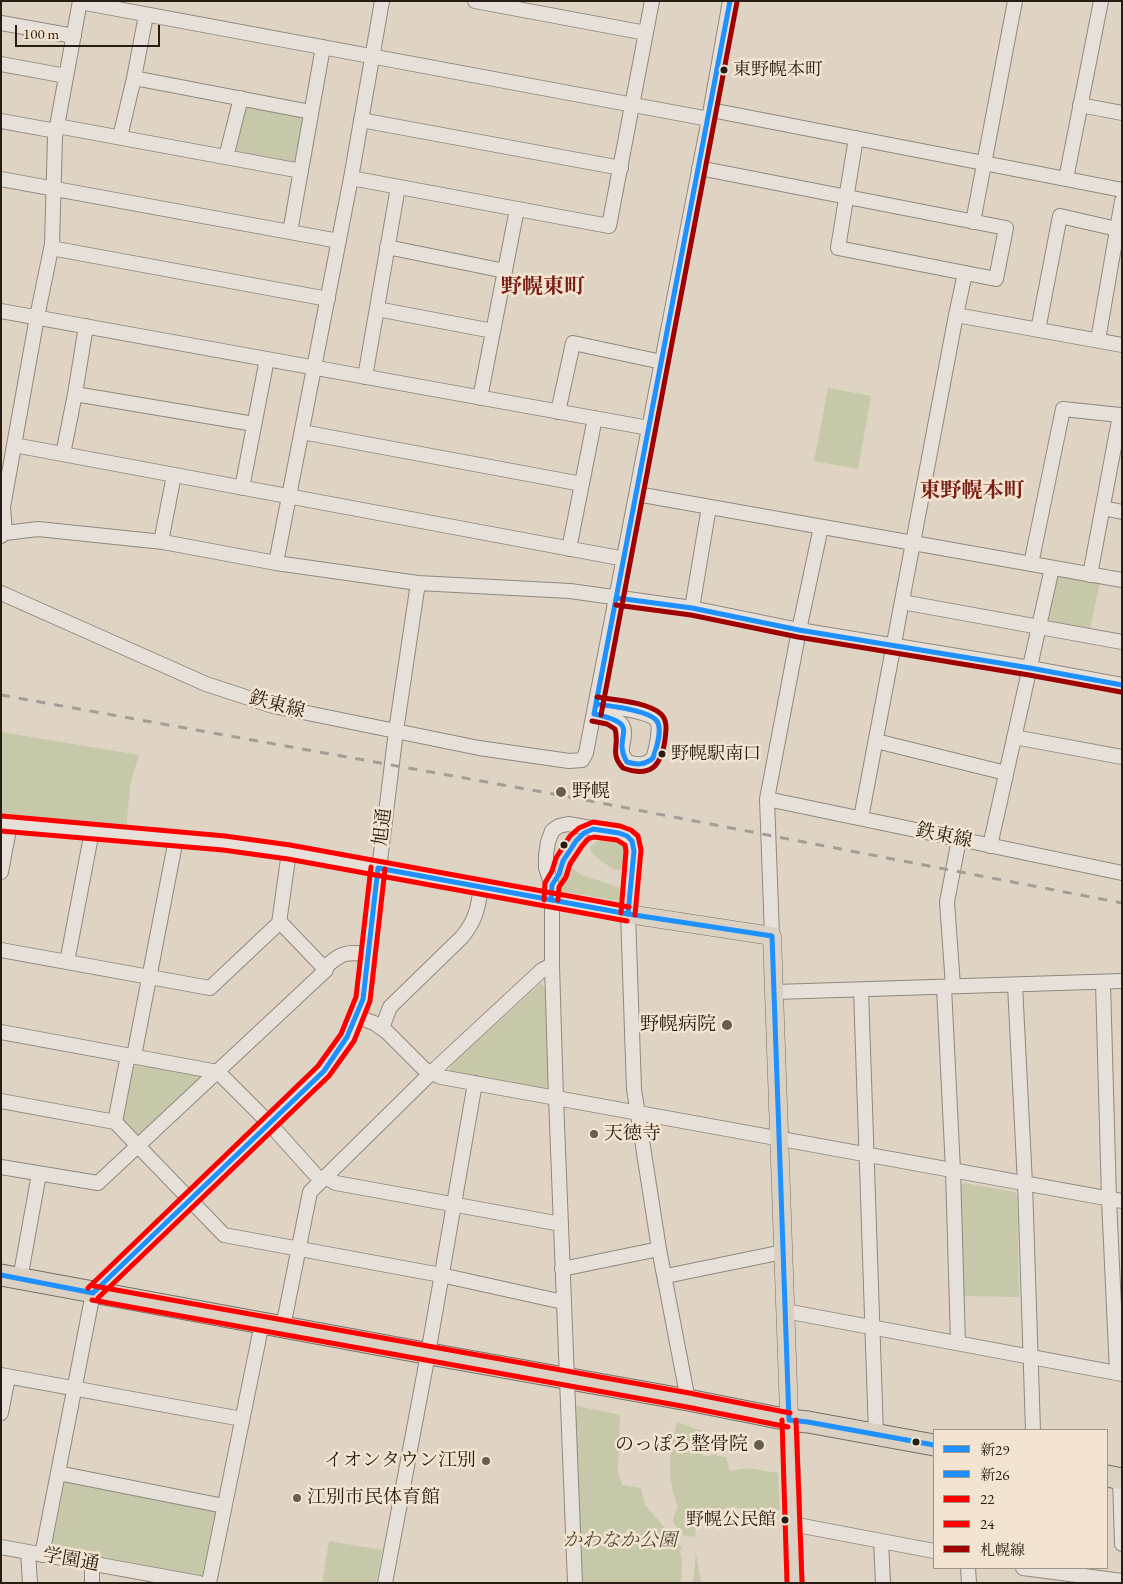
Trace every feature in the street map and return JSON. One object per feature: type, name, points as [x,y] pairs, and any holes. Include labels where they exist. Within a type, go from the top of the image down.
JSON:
[{"type":"highway","points":[[11,1277],[933,1445]]},
{"type":"main road","points":[[628,914],[772,936],[795,1583]]},
{"type":"street","points":[[276,563],[351,178],[382,1]]},
{"type":"street","points":[[475,1],[646,33]]},
{"type":"street","points":[[351,178],[609,226],[652,1]]},
{"type":"street","points":[[595,709],[700,168],[730,1]]},
{"type":"street","points":[[973,222],[1015,1]]},
{"type":"street","points":[[1066,179],[1100,1]]},
{"type":"street","points":[[1122,190],[856,138],[633,105],[146,15],[116,5],[80,2],[56,128],[51,248],[2,507],[3,535],[38,529],[161,542],[276,563],[418,583],[570,591],[692,608],[799,630],[1122,685]]},
{"type":"street","points":[[120,138],[146,15]]},
{"type":"street","points":[[1,23],[74,36]]},
{"type":"street","points":[[290,232],[323,47]]},
{"type":"street","points":[[1,64],[66,76]]},
{"type":"street","points":[[134,78],[311,112]]},
{"type":"street","points":[[226,157],[241,98]]},
{"type":"street","points":[[1080,105],[1122,113]]},
{"type":"street","points":[[361,120],[620,168]]},
{"type":"street","points":[[1,121],[120,138],[301,171]]},
{"type":"street","points":[[700,168],[846,197],[973,222],[1006,228],[996,279],[838,248],[846,197],[856,138]]},
{"type":"street","points":[[1,179],[339,241]]},
{"type":"street","points":[[365,377],[398,187]]},
{"type":"street","points":[[1098,340],[1122,201]]},
{"type":"street","points":[[480,398],[517,209]]},
{"type":"street","points":[[1038,330],[1060,216],[1117,229]]},
{"type":"street","points":[[387,247],[505,271]]},
{"type":"street","points":[[51,248],[328,299]]},
{"type":"street","points":[[861,818],[912,543],[956,315],[966,273]]},
{"type":"street","points":[[377,309],[493,330]]},
{"type":"street","points":[[1,311],[650,428]]},
{"type":"street","points":[[956,315],[1122,345]]},
{"type":"street","points":[[63,454],[86,326]]},
{"type":"street","points":[[558,412],[573,343],[662,362]]},
{"type":"street","points":[[242,488],[267,359]]},
{"type":"street","points":[[75,394],[254,424]]},
{"type":"street","points":[[1032,564],[1063,409],[1120,415],[1118,449],[1103,508],[1090,575]]},
{"type":"street","points":[[569,549],[595,418]]},
{"type":"street","points":[[302,432],[582,484]]},
{"type":"street","points":[[14,445],[624,559]]},
{"type":"street","points":[[161,542],[174,475]]},
{"type":"street","points":[[637,494],[1122,580]]},
{"type":"street","points":[[692,608],[709,507]]},
{"type":"street","points":[[1103,508],[1122,512]]},
{"type":"street","points":[[772,936],[767,799],[799,630],[821,527]]},
{"type":"street","points":[[990,846],[1052,568]]},
{"type":"street","name":"旭通","points":[[93,1293],[324,1071],[339,1053],[358,1017],[363,999],[396,731],[418,583]]},
{"type":"street","name":"鉄東線","points":[[1,593],[206,684],[273,706],[479,748],[579,761],[585,757],[595,709]]},
{"type":"street","points":[[902,602],[1122,642]]},
{"type":"street","points":[[595,709],[647,714],[656,719],[659,728],[653,758],[642,765],[627,762],[622,754],[624,731],[620,722],[595,709]]},
{"type":"street","points":[[1014,737],[1122,757]]},
{"type":"street","points":[[876,741],[1006,773]]},
{"type":"street","name":"鉄東線","points":[[767,799],[1122,873]]},
{"type":"street","points":[[1,872],[6,824],[176,839],[289,852],[628,914]]},
{"type":"street","points":[[575,1583],[560,1224],[552,965],[552,886],[546,868],[546,854],[552,831],[559,826],[568,824],[619,833],[627,836],[632,841],[634,851],[628,914],[634,1089],[659,1249],[666,1276],[688,1400]]},
{"type":"street","points":[[67,962],[92,831]]},
{"type":"street","points":[[115,1122],[149,977],[176,839]]},
{"type":"street","points":[[958,1343],[947,902],[959,839]]},
{"type":"street","points":[[1,950],[210,988],[280,922],[289,852]]},
{"type":"street","points":[[382,1028],[390,1007],[470,927],[477,913],[481,887]]},
{"type":"street","points":[[1,1167],[98,1183],[326,970],[280,922]]},
{"type":"street","points":[[324,968],[342,954],[349,952],[369,954]]},
{"type":"street","points":[[283,1327],[310,1192],[431,1073],[542,970],[552,965]]},
{"type":"street","points":[[775,992],[1122,982]]},
{"type":"street","points":[[785,1310],[1119,1374],[1115,1200],[1103,983]]},
{"type":"street","points":[[1015,984],[1032,1357],[1033,1429]]},
{"type":"street","points":[[861,990],[876,1434]]},
{"type":"street","points":[[358,1017],[382,1028],[424,1070],[441,1077],[1115,1200]]},
{"type":"street","points":[[1,1032],[218,1072],[323,1179],[336,1183],[560,1224]]},
{"type":"street","points":[[386,1583],[475,1083]]},
{"type":"street","points":[[1,1102],[115,1122],[224,1234],[441,1275],[564,1302]]},
{"type":"street","points":[[11,1277],[39,1174]]},
{"type":"street","points":[[562,1270],[659,1249]]},
{"type":"street","points":[[666,1276],[783,1252]]},
{"type":"street","points":[[30,1583],[35,1553],[58,1473],[93,1293]]},
{"type":"street","points":[[209,1583],[262,1323]]},
{"type":"street","points":[[1,1413],[5,1376],[242,1419]]},
{"type":"street","points":[[58,1473],[224,1506]]},
{"type":"street","points":[[1116,1478],[1122,1544]]},
{"type":"street","points":[[792,1524],[933,1551]]},
{"type":"street","points":[[881,1541],[883,1583]]},
{"type":"street","name":"学園通","points":[[1,1547],[92,1564],[150,1578],[199,1583]]},
{"type":"street","points":[[92,1564],[92,1583]]},
{"type":"street","points":[[968,1569],[969,1583]]},
{"type":"street","points":[[1025,1569],[1040,1577],[1122,1580]]},
{"type":"green space","points":[[244,103],[304,116],[294,163],[234,151]]},
{"type":"green space","points":[[828,388],[871,396],[858,469],[814,461]]},
{"type":"green space","points":[[1057,575],[1100,583],[1090,628],[1044,620]]},
{"type":"green space","points":[[1,732],[139,755],[131,781],[126,828],[1,817]]},
{"type":"green space","points":[[602,840],[626,847],[630,855],[625,869],[614,870],[592,854],[590,847]]},
{"type":"green space","points":[[567,869],[573,869],[582,875],[621,888],[623,897],[618,901],[561,891],[556,885],[562,873]]},
{"type":"green space","points":[[541,983],[547,990],[551,1084],[543,1090],[449,1071],[452,1064]]},
{"type":"green space","points":[[140,1064],[199,1074],[200,1082],[141,1137],[123,1120],[133,1067]]},
{"type":"green space","points":[[964,1183],[1015,1192],[1017,1198],[1019,1297],[962,1296],[958,1187]]},
{"type":"green space","name":"かわなか公園","points":[[573,1405],[620,1415],[618,1472],[622,1485],[641,1488],[645,1505],[683,1549],[680,1550],[682,1561],[681,1583],[579,1583]]},
{"type":"green space","points":[[677,1422],[702,1431],[703,1457],[717,1454],[717,1456],[726,1457],[730,1471],[747,1468],[778,1473],[780,1510],[763,1512],[733,1507],[698,1515],[695,1537],[683,1535],[673,1519],[678,1507],[670,1475],[672,1444]]},
{"type":"green space","points":[[64,1478],[218,1508],[204,1580],[50,1550]]},
{"type":"green space","points":[[329,1541],[382,1550],[376,1583],[322,1583]]},
{"type":"green space","points":[[696,1552],[701,1583],[693,1583]]},
{"type":"railway","points":[[1,695],[559,795],[1122,903]]},
{"type":"transit line","name":"新29","points":[[594,714],[730,1]]},
{"type":"transit line","name":"札幌線","points":[[601,715],[737,2]]},
{"type":"transit line","name":"新29","points":[[617,598],[692,608],[799,630],[1122,685]]},
{"type":"transit line","name":"札幌線","points":[[616,605],[691,615],[798,637],[1121,692]]},
{"type":"transit line","name":"札幌線","points":[[592,721],[607,724],[615,729],[617,758],[623,768],[633,771],[648,770],[653,768],[661,757],[666,733],[666,723],[661,714],[640,704],[597,697]]},
{"type":"transit line","name":"新29","points":[[594,714],[619,722],[623,727],[622,745],[627,762],[641,764],[653,758],[659,731],[658,723],[654,719],[630,709],[596,704]]},
{"type":"transit line","name":"24","points":[[2,816],[225,836],[290,845],[629,907]]},
{"type":"transit line","name":"24","points":[[544,900],[545,883],[552,871],[556,858],[570,836],[579,828],[593,822],[620,826],[631,830],[638,836],[641,850],[635,915]]},
{"type":"transit line","name":"新26","points":[[551,900],[552,885],[559,874],[563,861],[576,841],[584,833],[593,829],[619,833],[627,836],[632,841],[634,851],[628,914]]},
{"type":"transit line","name":"22","points":[[1,831],[223,850],[288,859],[627,921]]},
{"type":"transit line","name":"22","points":[[558,900],[559,887],[566,877],[570,864],[588,839],[594,837],[617,840],[625,845],[626,851],[621,913]]},
{"type":"transit line","name":"24","points":[[88,1288],[318,1066],[341,1034],[356,997],[371,867]]},
{"type":"transit line","name":"新26","points":[[378,868],[628,914],[772,936],[789,1420]]},
{"type":"transit line","name":"新26","points":[[93,1293],[324,1071],[347,1037],[363,999],[378,868]]},
{"type":"transit line","name":"22","points":[[98,1298],[329,1076],[354,1041],[370,1001],[385,869]]},
{"type":"transit line","name":"新26","points":[[1,1275],[93,1293]]},
{"type":"transit line","name":"24","points":[[94,1286],[689,1393],[790,1413]]},
{"type":"transit line","name":"22","points":[[92,1300],[687,1407],[788,1427]]},
{"type":"transit line","name":"22","points":[[782,1420],[787,1583]]},
{"type":"transit line","name":"新26","points":[[789,1420],[933,1445]]},
{"type":"transit line","name":"24","points":[[796,1420],[802,1583]]},
{"type":"place","name":"東野幌本町","points":[[724,70]]},
{"type":"place","name":"野幌駅南口","points":[[662,754]]},
{"type":"place","name":"野幌","points":[[561,792]]},
{"type":"place","name":"野幌病院","points":[[727,1025]]},
{"type":"place","name":"天徳寺","points":[[594,1134]]},
{"type":"place","name":"のっぽろ整骨院","points":[[759,1445]]},
{"type":"place","name":"イオンタウン江別","points":[[486,1461]]},
{"type":"place","name":"江別市民体育館","points":[[297,1498]]},
{"type":"place","name":"野幌公民館","points":[[785,1520]]},
{"type":"district","name":"野幌東町","points":[[543,287]]},
{"type":"district","name":"東野幌本町","points":[[972,491]]}]
